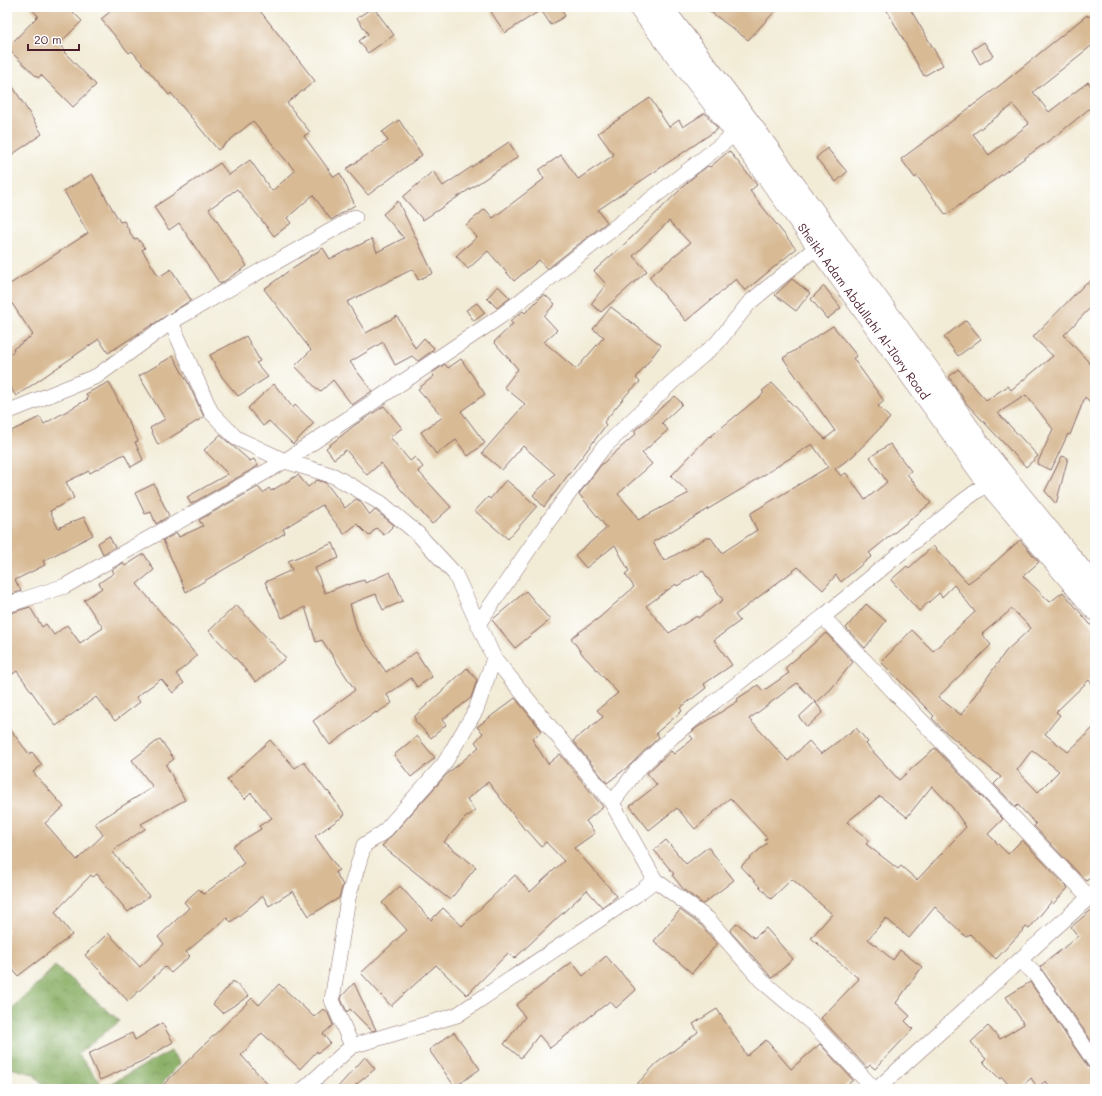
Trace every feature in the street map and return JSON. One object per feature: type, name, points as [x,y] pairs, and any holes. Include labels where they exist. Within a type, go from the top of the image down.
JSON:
[{"type":"street","name":"Sheikh Adam Abdullahi Al-Ilory Road","points":[[640,7],[736,133],[818,246],[1095,610]]},
{"type":"street","name":"Sheikh Adam Abdullahi Al-Ilory Road","points":[[662,7],[750,122],[995,478],[1095,586]]},
{"type":"street","points":[[7,605],[65,586],[285,461],[501,316],[736,133]]},
{"type":"street","points":[[7,412],[98,376],[171,322],[355,217]]},
{"type":"street","points":[[478,624],[547,522],[602,449],[670,383],[717,343],[749,303],[818,246]]},
{"type":"street","points":[[171,322],[211,412],[236,438],[285,461],[334,476],[381,503],[418,534],[455,574],[494,658],[612,803],[656,880],[708,919],[762,981],[814,1025],[874,1089]]},
{"type":"street","points":[[612,803],[637,770],[672,737],[714,702],[823,617],[962,502],[995,478]]},
{"type":"street","points":[[823,617],[1092,895],[877,1089]]},
{"type":"street","points":[[352,1046],[332,1000],[348,898],[364,845],[383,833],[444,764],[476,710],[494,658]]},
{"type":"street","points":[[304,1089],[352,1046],[457,1015],[636,896],[656,880]]},
{"type":"street","points":[[1020,960],[1035,974],[1095,1062]]},
{"type":"green space","points":[[55,966],[120,1021],[78,1054],[104,1087],[171,1051],[180,1063],[162,1084],[164,1089],[47,1089],[33,1074],[7,1067],[7,1015]]},
{"type":"building","points":[[30,7],[68,7],[82,21],[59,44],[65,51],[64,52],[96,85],[73,107],[41,75],[38,78],[7,48],[38,16]]},
{"type":"building","points":[[116,7],[257,7],[315,81],[287,103],[310,132],[304,136],[334,177],[340,173],[355,205],[331,220],[313,195],[287,218],[291,223],[274,236],[237,189],[209,209],[247,266],[220,284],[179,223],[169,230],[154,207],[220,163],[229,175],[250,160],[272,191],[295,171],[253,121],[218,150],[171,93],[169,95],[132,51],[129,53],[101,19]]},
{"type":"building","points":[[373,7],[394,35],[368,53],[359,41],[368,34],[357,18]]},
{"type":"building","points":[[498,7],[560,7],[565,16],[551,25],[541,10],[505,33],[491,12]]},
{"type":"building","points":[[704,7],[779,7],[748,40]]},
{"type":"building","points":[[885,7],[909,7],[943,65],[924,76]]},
{"type":"building","points":[[1095,12],[1095,43],[1033,92],[1049,112],[1088,82],[1095,91],[1095,104],[1062,131],[946,215],[917,176],[915,178],[901,159],[999,86],[1087,15],[1088,17]],"holes":[[[1013,105],[1029,124],[989,155],[973,134]]]},
{"type":"building","points":[[984,42],[993,56],[980,64],[972,50]]},
{"type":"building","points":[[7,77],[42,134],[7,158]]},
{"type":"building","points":[[650,98],[669,127],[679,120],[683,127],[705,113],[718,129],[598,210],[607,222],[547,269],[539,260],[514,281],[488,251],[468,269],[456,256],[477,237],[466,225],[485,209],[493,218],[544,179],[539,170],[561,155],[578,179],[614,155],[598,133]]},
{"type":"building","points":[[399,120],[422,155],[368,195],[346,169],[388,141],[382,132]]},
{"type":"building","points":[[509,142],[518,157],[423,220],[403,197],[433,171],[443,186]]},
{"type":"building","points":[[827,148],[847,172],[836,182],[816,158]]},
{"type":"building","points":[[729,151],[757,185],[750,191],[796,249],[745,291],[736,279],[686,321],[649,277],[690,243],[669,221],[633,256],[647,271],[601,312],[591,304],[606,284],[594,271],[630,239],[692,178],[708,166],[710,167]]},
{"type":"building","points":[[92,174],[120,222],[124,221],[134,240],[137,238],[145,248],[142,250],[159,277],[171,269],[191,300],[108,353],[99,339],[16,396],[7,383],[7,356],[14,351],[13,349],[33,335],[7,296],[7,286],[88,233],[64,191]]},
{"type":"building","points":[[398,201],[433,273],[418,280],[413,269],[347,302],[366,333],[397,316],[415,348],[424,338],[434,348],[418,361],[412,356],[395,365],[383,342],[350,362],[372,391],[352,405],[333,380],[320,392],[295,366],[311,350],[264,289],[323,248],[330,259],[372,239],[377,252],[404,238],[383,214]]},
{"type":"building","points":[[1095,277],[1095,303],[1064,335],[1095,369],[1095,407],[1085,397],[1070,435],[1068,434],[1051,470],[1037,464],[1053,429],[1026,395],[998,413],[1038,456],[1026,467],[967,404],[949,377],[958,369],[986,400],[1008,386],[1011,390],[1053,356],[1033,337],[1086,283],[1087,284]]},
{"type":"building","points":[[792,279],[810,293],[796,311],[775,295]]},
{"type":"building","points":[[498,286],[510,298],[497,308],[487,298]]},
{"type":"building","points":[[824,286],[841,308],[827,319],[811,299]]},
{"type":"building","points":[[544,294],[555,304],[544,316],[557,330],[544,342],[576,369],[604,337],[593,329],[611,307],[661,345],[636,378],[640,382],[627,394],[604,422],[606,425],[544,507],[533,495],[555,474],[523,446],[502,470],[482,453],[525,404],[504,387],[518,369],[494,342],[513,324],[510,321],[523,311],[525,313]]},
{"type":"building","points":[[477,303],[485,313],[474,321],[466,310]]},
{"type":"building","points":[[966,320],[981,339],[958,356],[944,337]]},
{"type":"building","points":[[833,326],[857,356],[853,358],[884,401],[878,406],[890,418],[853,456],[835,469],[841,476],[846,473],[865,500],[887,482],[870,457],[890,444],[911,471],[907,474],[931,503],[869,553],[872,556],[841,582],[836,575],[823,590],[798,567],[735,615],[740,621],[714,640],[732,665],[704,684],[706,688],[680,708],[682,711],[656,733],[659,737],[629,766],[607,783],[573,741],[603,717],[597,710],[618,693],[583,655],[571,638],[599,618],[634,587],[625,574],[629,571],[615,545],[586,568],[575,555],[607,528],[579,494],[601,465],[636,434],[634,431],[675,396],[682,404],[662,423],[668,430],[642,453],[652,464],[618,494],[633,511],[638,520],[689,493],[671,476],[709,436],[710,437],[764,393],[762,391],[772,383],[825,439],[835,431],[783,358]],"holes":[[[812,444],[828,467],[751,513],[751,518],[757,530],[722,553],[711,538],[706,538],[664,561],[653,542],[745,487]],[[703,571],[723,600],[698,618],[697,616],[669,633],[646,606],[676,584],[677,586]]]},
{"type":"building","points":[[246,336],[260,361],[256,363],[268,377],[238,396],[222,377],[210,355]]},
{"type":"building","points":[[173,356],[204,417],[158,445],[150,428],[165,419],[139,376]]},
{"type":"building","points":[[461,359],[485,394],[461,411],[485,443],[468,456],[456,440],[436,454],[421,432],[443,417],[418,389],[434,376],[432,373],[445,364],[448,368]]},
{"type":"building","points":[[109,382],[138,441],[135,442],[143,460],[131,467],[124,454],[90,473],[89,471],[66,482],[74,498],[50,511],[58,528],[84,517],[93,535],[43,561],[45,565],[15,580],[21,591],[7,596],[7,433],[40,417],[44,424],[88,399],[86,394]]},
{"type":"building","points":[[274,384],[293,408],[295,405],[314,423],[293,444],[269,421],[263,426],[248,408]]},
{"type":"building","points":[[384,406],[402,428],[390,437],[410,461],[415,457],[423,467],[418,471],[451,507],[432,524],[402,491],[381,463],[367,475],[346,450],[334,459],[326,448],[355,425]]},
{"type":"building","points":[[220,435],[250,461],[254,459],[258,466],[191,504],[187,497],[228,474],[204,450]]},
{"type":"building","points":[[1062,456],[1068,458],[1056,504],[1045,491]]},
{"type":"building","points":[[298,475],[308,487],[317,480],[326,483],[345,508],[356,499],[360,501],[370,515],[375,510],[394,525],[384,535],[376,528],[369,536],[357,524],[344,534],[322,505],[283,529],[285,533],[186,592],[163,540],[177,533],[179,537],[203,526],[199,520],[258,487],[263,493],[269,488],[271,491]]},
{"type":"building","points":[[506,480],[537,506],[508,539],[475,511],[488,497],[490,499]]},
{"type":"building","points":[[154,484],[169,516],[156,524],[151,512],[145,514],[135,493]]},
{"type":"building","points":[[109,536],[115,547],[103,554],[98,543]]},
{"type":"building","points":[[1020,540],[1039,562],[1023,576],[1050,602],[1063,592],[1095,630],[1095,687],[1089,680],[1056,712],[1060,715],[1045,734],[1068,752],[1095,726],[1095,875],[1086,881],[1034,826],[1036,824],[1018,805],[1016,807],[994,784],[1001,777],[942,729],[932,718],[934,716],[881,662],[912,630],[933,651],[975,612],[954,585],[942,597],[939,593],[919,611],[891,580],[907,566],[909,568],[933,546],[968,583],[986,570]],"holes":[[[1012,609],[1031,628],[1006,651],[961,715],[938,697],[991,645],[982,634]],[[1032,750],[1059,771],[1038,792],[1017,770]]]},
{"type":"building","points":[[333,543],[339,558],[315,568],[325,593],[347,584],[348,585],[364,580],[365,583],[390,572],[403,601],[383,610],[376,594],[350,604],[357,630],[386,672],[416,652],[432,677],[417,687],[411,678],[387,695],[392,703],[377,713],[376,712],[330,745],[313,721],[355,690],[322,640],[316,642],[305,607],[282,618],[265,582],[292,570],[288,561]]},
{"type":"building","points":[[144,554],[154,570],[137,584],[197,656],[176,674],[184,683],[173,693],[161,679],[136,697],[140,702],[115,721],[96,697],[56,726],[17,671],[7,678],[7,614],[30,607],[42,627],[46,624],[54,635],[67,625],[80,643],[103,628],[84,600],[102,588],[99,583],[114,573],[112,570],[123,563],[125,566]]},
{"type":"building","points":[[526,591],[550,620],[515,648],[492,620]]},
{"type":"building","points":[[866,604],[886,621],[865,648],[846,628]]},
{"type":"building","points":[[236,605],[286,658],[256,682],[209,631]]},
{"type":"building","points":[[826,633],[853,662],[831,689],[816,703],[797,683],[749,719],[788,761],[809,741],[821,754],[856,728],[868,742],[866,744],[899,780],[935,748],[1003,819],[988,834],[1008,854],[1022,840],[1068,888],[1053,904],[1051,902],[1029,929],[1026,927],[996,959],[970,934],[966,937],[935,907],[909,938],[886,918],[868,939],[893,960],[900,950],[922,967],[896,1003],[910,1016],[905,1021],[913,1029],[875,1069],[870,1065],[867,1068],[821,1018],[859,979],[811,938],[832,914],[792,879],[771,899],[741,866],[767,843],[764,840],[767,838],[730,798],[695,829],[677,808],[649,830],[630,806],[657,785],[647,773],[671,751],[674,754],[693,739],[689,734],[738,701],[737,699],[758,685],[763,691],[789,673],[785,668]],"holes":[[[932,786],[952,807],[966,827],[917,880],[901,866],[898,869],[866,844],[869,840],[847,822],[880,796],[907,817]]]},
{"type":"building","points":[[467,668],[477,680],[471,698],[442,720],[446,725],[431,738],[415,721],[415,716]]},
{"type":"building","points":[[515,698],[542,731],[532,739],[548,764],[560,754],[603,807],[586,821],[595,833],[574,848],[617,896],[602,907],[587,890],[514,959],[508,953],[467,995],[436,965],[391,1006],[361,973],[407,930],[382,903],[400,886],[431,920],[443,908],[462,926],[515,875],[530,892],[564,861],[546,842],[541,846],[526,829],[525,830],[488,782],[467,799],[475,811],[465,818],[444,842],[476,867],[450,900],[382,846],[447,774],[479,747],[475,742],[483,733],[477,727]]},
{"type":"building","points":[[815,702],[823,712],[807,727],[799,717]]},
{"type":"building","points":[[7,725],[29,754],[32,752],[42,765],[33,772],[64,807],[45,823],[77,860],[103,835],[95,823],[153,787],[132,760],[160,739],[174,759],[166,765],[185,800],[141,824],[145,829],[112,851],[149,896],[128,912],[97,874],[93,877],[91,875],[55,912],[72,935],[18,976],[7,962]]},
{"type":"building","points":[[417,736],[435,758],[411,777],[394,755]]},
{"type":"building","points":[[270,740],[295,768],[304,762],[327,792],[328,791],[345,815],[315,836],[339,870],[335,872],[343,885],[339,898],[309,916],[293,891],[269,906],[263,896],[231,922],[227,918],[186,952],[190,956],[171,973],[165,967],[128,1001],[85,955],[108,933],[140,967],[164,944],[158,937],[189,908],[184,902],[199,889],[204,894],[244,863],[233,846],[261,829],[259,826],[272,818],[251,793],[245,799],[227,780]]},
{"type":"building","points":[[666,840],[686,864],[708,847],[734,880],[703,904],[684,890],[672,875],[674,874],[654,850]]},
{"type":"building","points":[[1095,907],[1095,1046],[1040,967],[1078,936],[1071,927]]},
{"type":"building","points":[[680,910],[702,926],[717,944],[692,973],[654,941]]},
{"type":"building","points":[[737,923],[754,938],[766,928],[793,959],[772,978],[730,931]]},
{"type":"building","points":[[606,956],[636,990],[616,1008],[610,1001],[550,1048],[539,1035],[521,1058],[504,1044],[525,1017],[516,1005],[572,962],[583,976]]},
{"type":"building","points":[[233,981],[249,996],[222,1013],[213,1004]]},
{"type":"building","points":[[1030,982],[1088,1067],[1095,1071],[1095,1089],[1051,1089],[1046,1081],[1037,1087],[1031,1078],[1019,1089],[1012,1089],[1002,1077],[1000,1079],[983,1062],[986,1059],[971,1042],[988,1026],[1000,1039],[1024,1024],[1006,997]]},
{"type":"building","points":[[354,983],[376,1030],[372,1031],[350,1009],[347,1012],[341,999]]},
{"type":"building","points":[[279,984],[314,1017],[323,1009],[327,1011],[333,1025],[323,1034],[330,1043],[318,1053],[317,1051],[300,1069],[262,1033],[241,1055],[272,1089],[159,1089],[252,998],[259,1005]]},
{"type":"building","points":[[717,1009],[747,1056],[766,1040],[791,1069],[820,1044],[853,1080],[842,1089],[632,1089],[657,1063],[698,1032],[693,1024]]},
{"type":"building","points":[[162,1023],[173,1042],[142,1061],[100,1080],[88,1054],[132,1033],[135,1040]]},
{"type":"building","points":[[454,1032],[480,1069],[455,1087],[429,1050]]},
{"type":"building","points":[[365,1057],[375,1069],[351,1089],[336,1089]]}]
